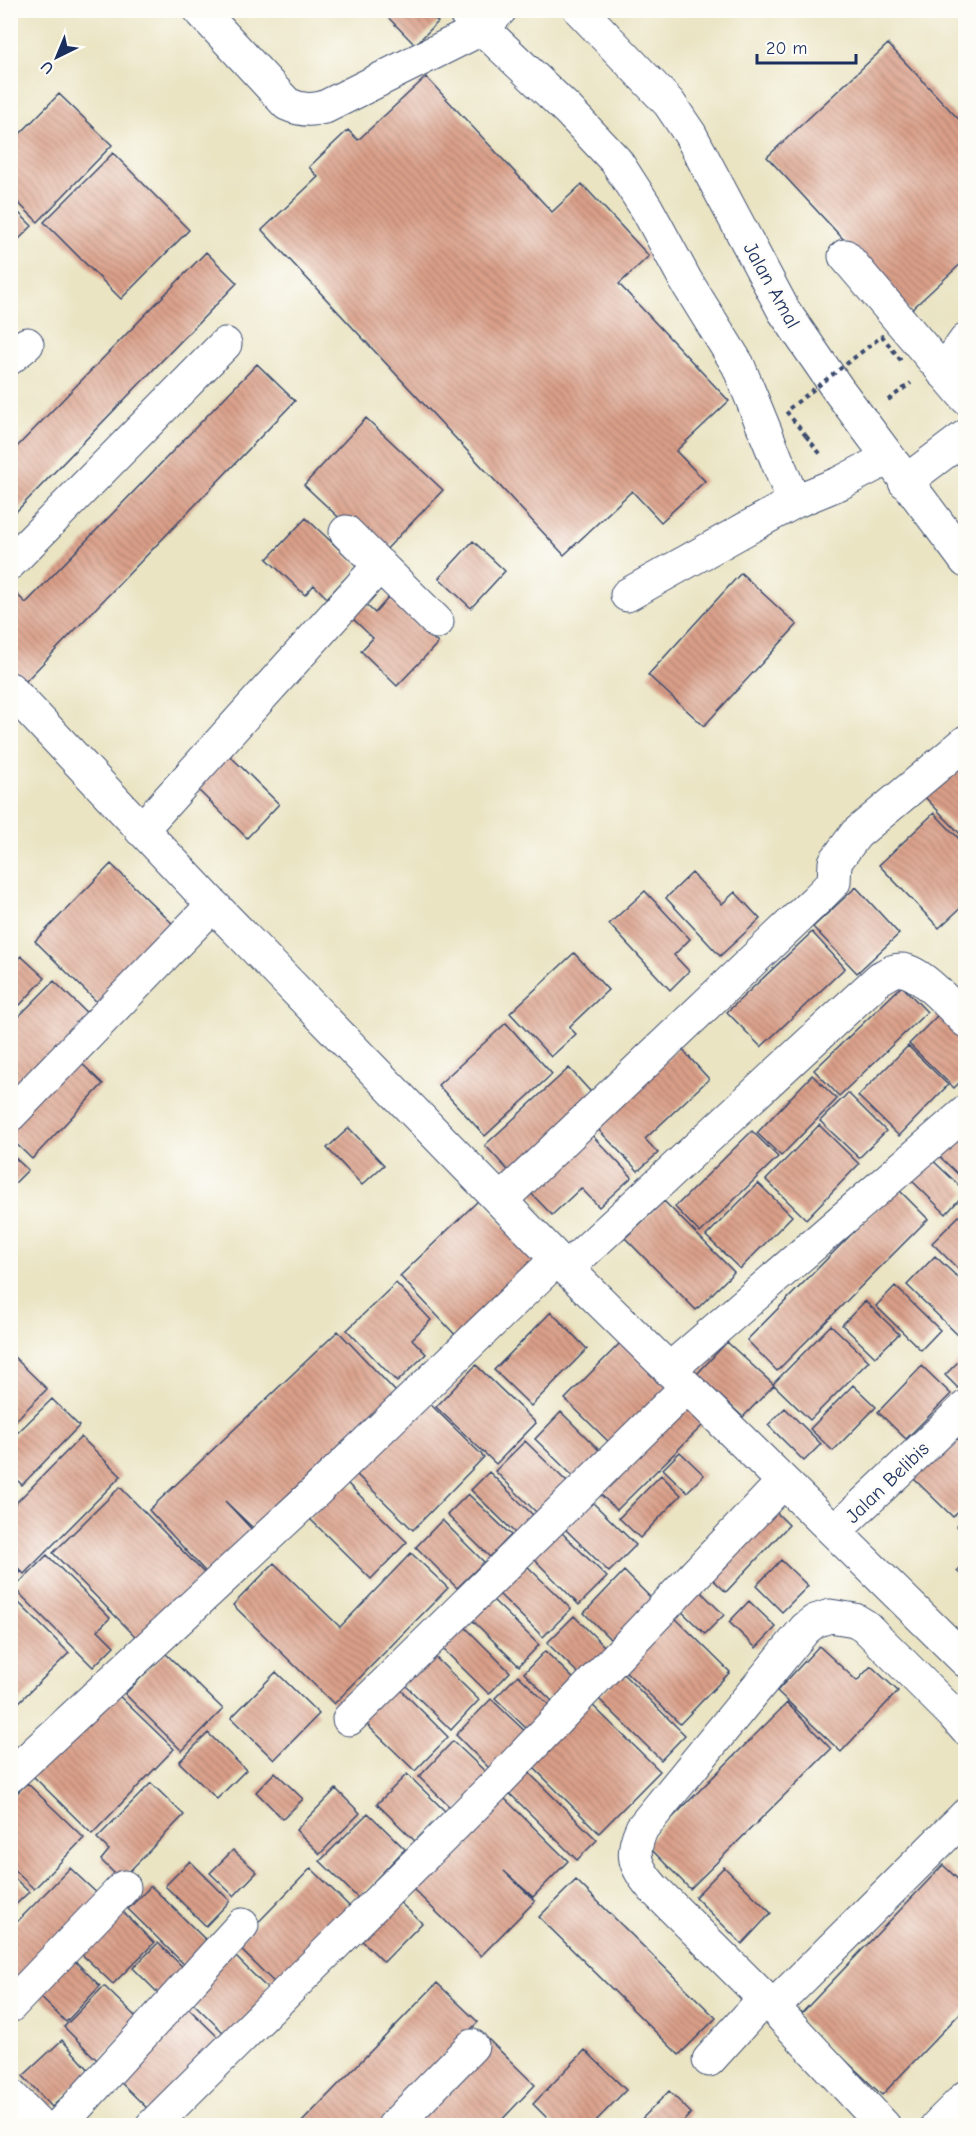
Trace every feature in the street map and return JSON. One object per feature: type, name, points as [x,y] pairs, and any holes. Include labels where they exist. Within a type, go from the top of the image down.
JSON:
[{"type":"street","points":[[200,10],[287,104],[305,110],[325,107],[481,17],[616,161],[648,209],[686,281],[738,365],[794,502]]},
{"type":"street","name":"Jalan Amal","points":[[580,10],[669,103],[706,161],[784,311],[896,470],[966,561]]},
{"type":"street","points":[[845,256],[966,398]]},
{"type":"street","points":[[943,372],[966,340]]},
{"type":"street","points":[[10,563],[225,344]]},
{"type":"street","points":[[627,595],[794,502],[840,483],[896,470],[966,436]]},
{"type":"street","points":[[346,532],[437,622]]},
{"type":"street","points":[[141,830],[381,565]]},
{"type":"street","points":[[10,689],[213,905],[562,1263],[966,1661]]},
{"type":"street","points":[[501,1200],[834,882],[835,862],[856,834],[966,742]]},
{"type":"street","points":[[10,1115],[213,905]]},
{"type":"street","points":[[10,1776],[562,1263],[880,978],[901,970],[912,973],[924,981],[966,1021]]},
{"type":"street","points":[[349,1719],[678,1379],[966,1112]]},
{"type":"street","name":"Jalan Belibis","points":[[835,1532],[966,1407]]},
{"type":"street","points":[[152,2126],[494,1786],[783,1482]]},
{"type":"street","points":[[884,2126],[768,2003],[642,1876],[635,1858],[634,1845],[642,1828],[805,1629],[815,1621],[830,1616],[843,1617],[865,1626],[966,1729]]},
{"type":"street","points":[[709,2060],[966,1815]]},
{"type":"street","points":[[10,2006],[124,1887]]},
{"type":"street","points":[[59,2126],[242,1924]]},
{"type":"street","points":[[393,2126],[472,2046]]},
{"type":"street","points":[[10,2095],[40,2126]]},
{"type":"street","points":[[937,2126],[966,2097]]},
{"type":"path","points":[[822,456],[786,411],[882,336],[903,363]]},
{"type":"building","points":[[381,10],[426,10],[438,22],[415,45]]},
{"type":"building","points":[[888,44],[966,127],[966,259],[910,311],[767,157]]},
{"type":"building","points":[[426,77],[552,212],[582,184],[649,256],[619,284],[729,401],[676,451],[705,481],[661,522],[632,491],[564,555],[262,230],[318,177],[309,167],[348,130],[358,140]]},
{"type":"building","points":[[59,94],[112,145],[38,222],[10,195],[10,144]]},
{"type":"building","points":[[113,153],[189,230],[121,299],[44,222]]},
{"type":"building","points":[[10,204],[32,226],[10,248]]},
{"type":"building","points":[[206,252],[237,283],[10,518],[10,454]]},
{"type":"building","points":[[257,364],[295,401],[24,683],[10,670],[10,588],[26,603]]},
{"type":"building","points":[[366,418],[443,490],[380,556],[304,485]]},
{"type":"building","points":[[306,518],[357,566],[327,598],[314,585],[305,595],[267,559]]},
{"type":"building","points":[[473,541],[505,571],[471,608],[439,578]]},
{"type":"building","points":[[741,573],[797,625],[704,726],[648,675]]},
{"type":"building","points":[[389,597],[438,643],[397,686],[361,651],[373,638],[351,617],[364,603],[375,613]]},
{"type":"building","points":[[226,752],[279,804],[247,838],[193,785]]},
{"type":"building","points":[[966,753],[966,840],[922,794]]},
{"type":"building","points":[[934,813],[966,846],[966,903],[939,928],[879,865]]},
{"type":"building","points":[[111,864],[177,928],[101,1006],[35,941]]},
{"type":"building","points":[[692,873],[722,904],[735,892],[760,919],[720,956],[666,898]]},
{"type":"building","points":[[856,887],[899,934],[857,973],[813,927]]},
{"type":"building","points":[[645,891],[690,939],[674,955],[689,971],[670,990],[609,924]]},
{"type":"building","points":[[812,932],[845,968],[761,1047],[727,1012]]},
{"type":"building","points":[[574,953],[608,990],[569,1027],[576,1034],[551,1057],[510,1013]]},
{"type":"building","points":[[21,956],[45,978],[20,1005],[10,997],[10,968]]},
{"type":"building","points":[[54,981],[96,1022],[10,1109],[10,1025]]},
{"type":"building","points":[[902,986],[927,1012],[839,1096],[814,1070]]},
{"type":"building","points":[[940,1013],[966,1038],[966,1076],[954,1088],[909,1044]]},
{"type":"building","points":[[506,1023],[552,1074],[485,1136],[438,1085]]},
{"type":"building","points":[[908,1046],[948,1085],[899,1136],[858,1096]]},
{"type":"building","points":[[680,1047],[709,1079],[645,1139],[658,1153],[638,1171],[595,1126]]},
{"type":"building","points":[[74,1056],[103,1084],[32,1159],[10,1138],[10,1123]]},
{"type":"building","points":[[569,1068],[599,1101],[515,1178],[485,1145]]},
{"type":"building","points":[[812,1075],[837,1099],[781,1156],[757,1133]]},
{"type":"building","points":[[848,1093],[886,1131],[859,1158],[820,1121]]},
{"type":"building","points":[[966,1122],[966,1182],[936,1153]]},
{"type":"building","points":[[819,1125],[859,1164],[806,1219],[766,1180]]},
{"type":"building","points":[[349,1128],[384,1165],[362,1185],[327,1148]]},
{"type":"building","points":[[587,1130],[632,1177],[599,1207],[581,1188],[552,1215],[526,1188]]},
{"type":"building","points":[[752,1131],[778,1157],[700,1233],[675,1207]]},
{"type":"building","points":[[10,1153],[28,1170],[10,1188]]},
{"type":"building","points":[[925,1153],[966,1192],[946,1214],[905,1174]]},
{"type":"building","points":[[758,1183],[792,1216],[740,1269],[706,1236]]},
{"type":"building","points":[[897,1188],[928,1219],[777,1371],[747,1340]]},
{"type":"building","points":[[479,1200],[540,1264],[460,1340],[400,1276]]},
{"type":"building","points":[[664,1201],[734,1272],[696,1310],[625,1238]]},
{"type":"building","points":[[966,1209],[966,1277],[932,1243]]},
{"type":"building","points":[[935,1256],[966,1285],[966,1339],[964,1341],[907,1285]]},
{"type":"building","points":[[396,1283],[431,1320],[412,1339],[426,1354],[397,1382],[347,1330]]},
{"type":"building","points":[[895,1286],[940,1330],[921,1350],[876,1306]]},
{"type":"building","points":[[865,1301],[899,1334],[875,1357],[842,1325]]},
{"type":"building","points":[[551,1312],[587,1349],[531,1406],[494,1370]]},
{"type":"building","points":[[831,1325],[869,1361],[810,1420],[773,1384]]},
{"type":"building","points":[[338,1331],[396,1392],[253,1528],[225,1501],[258,1536],[212,1579],[149,1510]]},
{"type":"building","points":[[624,1339],[673,1388],[614,1447],[565,1399]]},
{"type":"building","points":[[727,1342],[774,1385],[743,1417],[697,1374]]},
{"type":"building","points":[[10,1353],[47,1389],[10,1426]]},
{"type":"building","points":[[963,1357],[966,1360],[966,1381],[958,1388],[945,1375]]},
{"type":"building","points":[[476,1365],[536,1423],[496,1464],[436,1407]]},
{"type":"building","points":[[922,1366],[951,1394],[906,1439],[878,1412]]},
{"type":"building","points":[[853,1385],[876,1407],[833,1451],[810,1429]]},
{"type":"building","points":[[420,1394],[484,1457],[413,1530],[349,1467]]},
{"type":"building","points":[[52,1399],[79,1426],[22,1485],[10,1473],[10,1440]]},
{"type":"building","points":[[685,1401],[706,1422],[617,1510],[596,1490]]},
{"type":"building","points":[[785,1408],[821,1444],[804,1461],[768,1425]]},
{"type":"building","points":[[561,1412],[603,1454],[577,1480],[535,1439]]},
{"type":"building","points":[[81,1437],[121,1476],[24,1574],[10,1560],[10,1509]]},
{"type":"building","points":[[955,1437],[966,1447],[966,1505],[953,1517],[914,1479]]},
{"type":"building","points":[[525,1441],[569,1484],[539,1515],[495,1471]]},
{"type":"building","points":[[680,1452],[704,1475],[687,1492],[663,1469]]},
{"type":"building","points":[[489,1472],[533,1515],[515,1533],[471,1490]]},
{"type":"building","points":[[661,1475],[681,1495],[640,1538],[619,1518]]},
{"type":"building","points":[[345,1481],[407,1542],[371,1579],[309,1518]]},
{"type":"building","points":[[120,1487],[205,1574],[138,1639],[53,1553]]},
{"type":"building","points":[[468,1494],[511,1535],[490,1557],[447,1515]]},
{"type":"building","points":[[588,1498],[636,1545],[609,1572],[561,1525]]},
{"type":"building","points":[[768,1504],[789,1525],[726,1592],[704,1571]]},
{"type":"building","points":[[966,1517],[966,1536],[956,1526]]},
{"type":"building","points":[[442,1520],[484,1562],[457,1588],[416,1547]]},
{"type":"building","points":[[559,1530],[607,1577],[579,1605],[532,1557]]},
{"type":"building","points":[[411,1553],[448,1588],[334,1704],[233,1605],[274,1563],[340,1627]]},
{"type":"building","points":[[47,1555],[110,1618],[98,1630],[114,1646],[93,1667],[14,1588]]},
{"type":"building","points":[[781,1560],[808,1586],[782,1612],[756,1586]]},
{"type":"building","points":[[10,1561],[21,1572],[10,1582]]},
{"type":"building","points":[[523,1562],[571,1609],[543,1637],[495,1590]]},
{"type":"building","points":[[966,1562],[966,1580],[957,1571]]},
{"type":"building","points":[[624,1571],[659,1606],[618,1647],[584,1613]]},
{"type":"building","points":[[697,1588],[724,1615],[705,1634],[678,1608]]},
{"type":"building","points":[[10,1594],[69,1653],[10,1711]]},
{"type":"building","points":[[490,1597],[539,1645],[519,1666],[470,1618]]},
{"type":"building","points":[[749,1601],[776,1627],[756,1648],[729,1622]]},
{"type":"building","points":[[670,1613],[730,1672],[680,1724],[619,1665]]},
{"type":"building","points":[[574,1616],[608,1650],[582,1677],[547,1643]]},
{"type":"building","points":[[465,1627],[510,1672],[489,1694],[443,1649]]},
{"type":"building","points":[[819,1646],[857,1681],[871,1666],[898,1691],[841,1752],[777,1691]]},
{"type":"building","points":[[545,1651],[579,1684],[557,1706],[524,1673]]},
{"type":"building","points":[[165,1653],[223,1709],[182,1751],[125,1694]]},
{"type":"building","points":[[431,1653],[479,1700],[451,1730],[402,1682]]},
{"type":"building","points":[[276,1672],[319,1714],[274,1760],[231,1718]]},
{"type":"building","points":[[622,1673],[685,1735],[661,1760],[598,1698]]},
{"type":"building","points":[[518,1675],[553,1709],[530,1732],[495,1698]]},
{"type":"building","points":[[395,1684],[448,1737],[415,1771],[361,1719]]},
{"type":"building","points":[[114,1691],[174,1749],[92,1834],[32,1775]]},
{"type":"building","points":[[491,1699],[531,1737],[495,1774],[456,1735]]},
{"type":"building","points":[[586,1699],[660,1771],[599,1833],[526,1760]]},
{"type":"building","points":[[787,1703],[831,1749],[690,1889],[646,1844]]},
{"type":"building","points":[[208,1733],[246,1770],[217,1799],[179,1762]]},
{"type":"building","points":[[453,1741],[491,1777],[456,1813],[419,1777]]},
{"type":"building","points":[[522,1766],[597,1840],[577,1860],[502,1786]]},
{"type":"building","points":[[275,1772],[303,1799],[283,1819],[256,1792]]},
{"type":"building","points":[[407,1774],[446,1812],[416,1842],[377,1804]]},
{"type":"building","points":[[27,1783],[84,1838],[34,1889],[10,1866],[10,1800]]},
{"type":"building","points":[[151,1783],[184,1815],[121,1880],[101,1860],[109,1850],[97,1838]]},
{"type":"building","points":[[336,1789],[360,1813],[320,1854],[296,1830]]},
{"type":"building","points":[[501,1795],[568,1861],[533,1897],[504,1871],[535,1901],[481,1956],[406,1882]]},
{"type":"building","points":[[368,1813],[405,1849],[358,1898],[320,1861]]},
{"type":"building","points":[[233,1850],[257,1872],[234,1896],[210,1873]]},
{"type":"building","points":[[190,1861],[230,1901],[206,1926],[165,1886]]},
{"type":"building","points":[[943,1865],[966,1887],[966,2007],[882,2095],[799,2016]]},
{"type":"building","points":[[724,1867],[771,1913],[742,1944],[695,1897]]},
{"type":"building","points":[[70,1868],[102,1898],[10,1991],[10,1929]]},
{"type":"building","points":[[311,1868],[353,1910],[278,1986],[236,1945]]},
{"type":"building","points":[[10,1874],[29,1892],[10,1910]]},
{"type":"building","points":[[576,1880],[716,2018],[679,2055],[539,1917]]},
{"type":"building","points":[[151,1886],[211,1945],[188,1968],[128,1909]]},
{"type":"building","points":[[394,1897],[422,1923],[384,1962],[356,1935]]},
{"type":"building","points":[[114,1903],[154,1943],[113,1984],[72,1945]]},
{"type":"building","points":[[158,1943],[187,1971],[162,1997],[133,1968]]},
{"type":"building","points":[[231,1952],[271,1992],[227,2036],[187,1997]]},
{"type":"building","points":[[67,1953],[100,1986],[66,2022],[32,1989]]},
{"type":"building","points":[[437,1983],[478,2022],[377,2126],[298,2126]]},
{"type":"building","points":[[104,1986],[139,2020],[98,2061],[64,2027]]},
{"type":"building","points":[[183,2003],[222,2041],[151,2112],[113,2075]]},
{"type":"building","points":[[487,2038],[535,2085],[496,2126],[402,2126]]},
{"type":"building","points":[[62,2040],[90,2071],[52,2107],[23,2076]]},
{"type":"building","points":[[585,2050],[626,2090],[591,2126],[555,2126],[533,2104]]},
{"type":"building","points":[[669,2091],[691,2113],[679,2126],[635,2126]]}]
